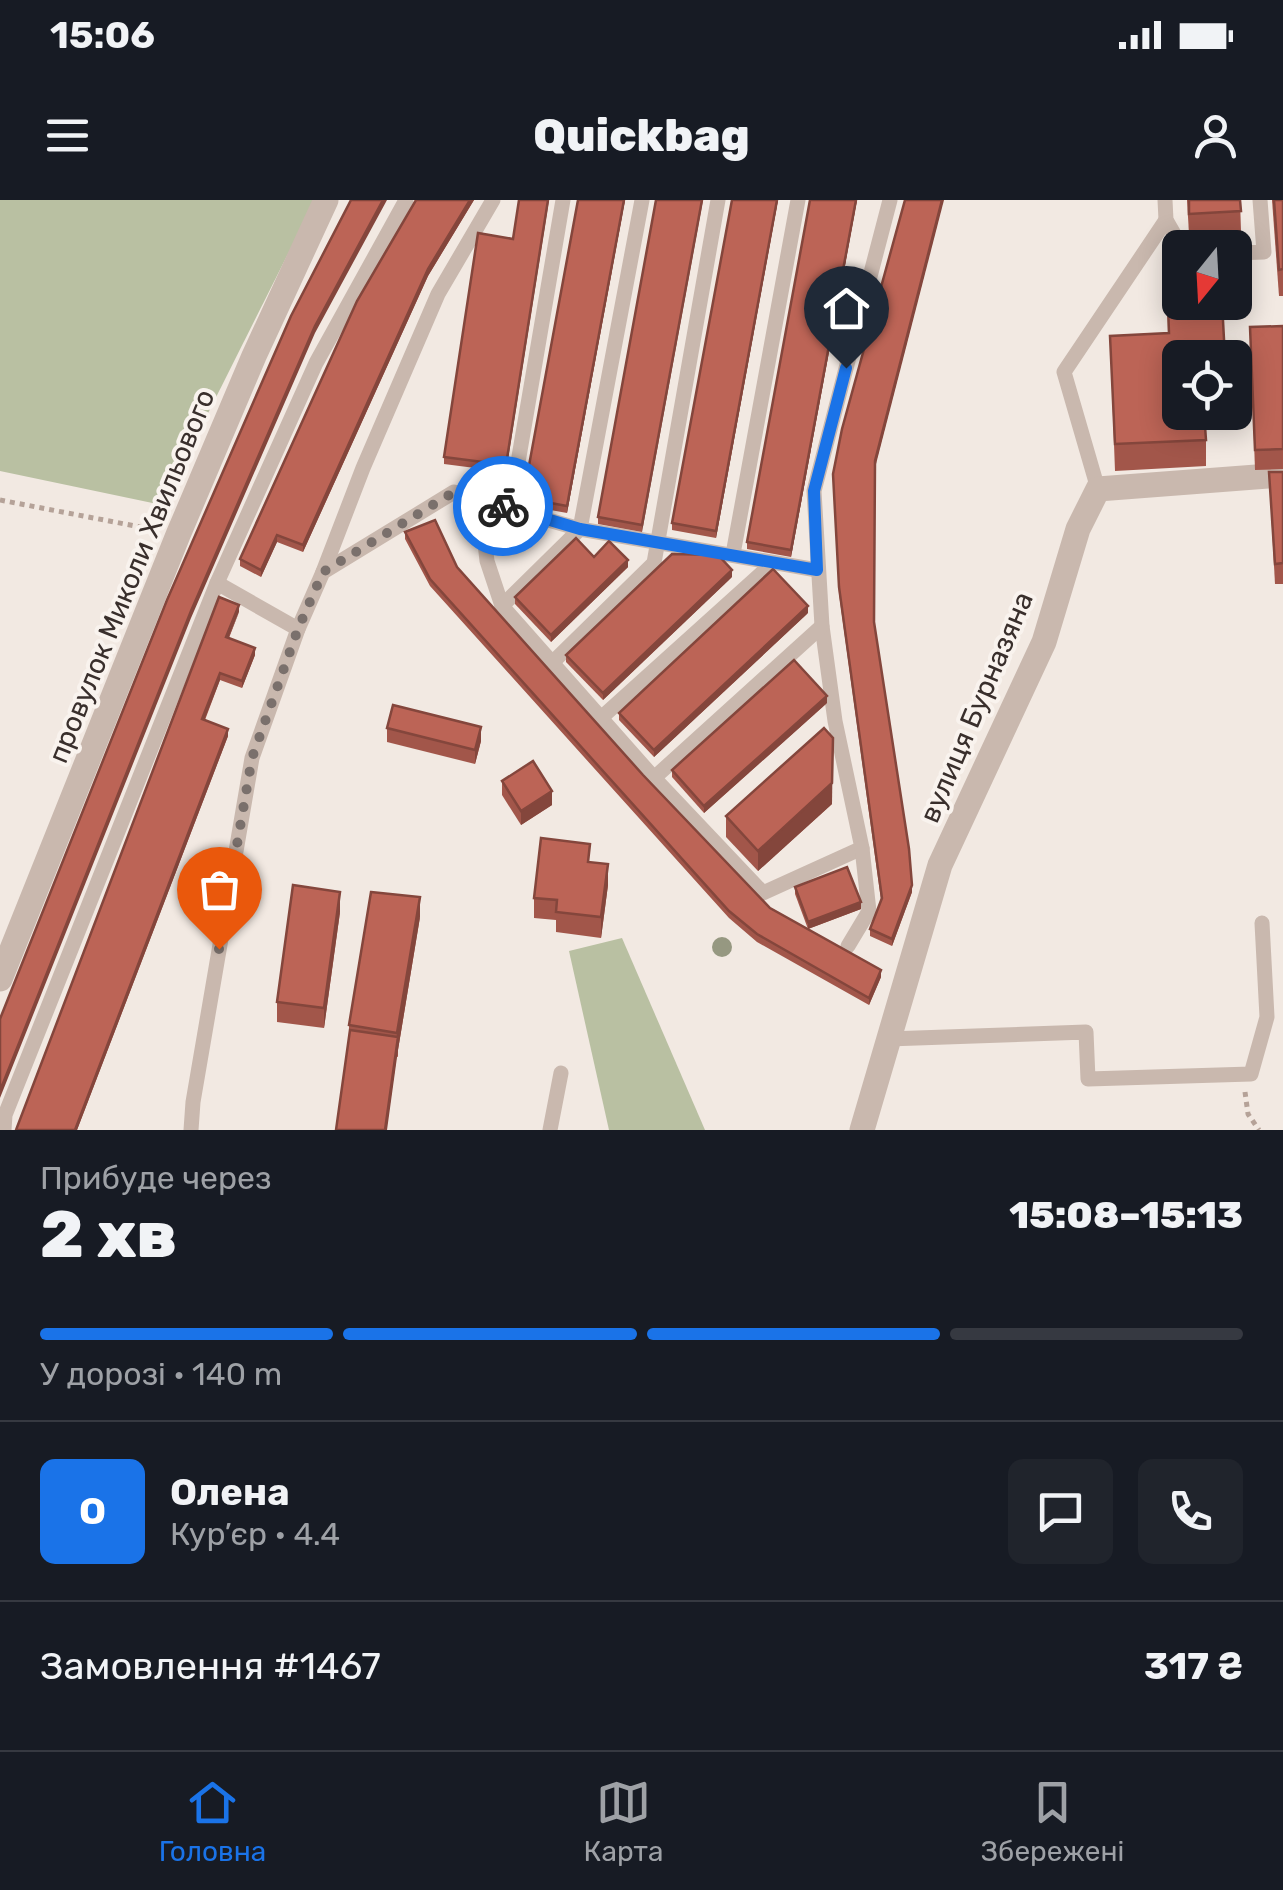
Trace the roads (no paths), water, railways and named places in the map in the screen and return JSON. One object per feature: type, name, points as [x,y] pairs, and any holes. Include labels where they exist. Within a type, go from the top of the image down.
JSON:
[{"type":"street","name":"провулок Миколи Хвильового","points":[[0,979],[178,535],[326,200]]},
{"type":"street","points":[[1098,489],[1283,474]]},
{"type":"street","name":"вулиця Бурназяна","points":[[862,1130],[940,865],[1044,642],[1078,528],[1098,489]]},
{"type":"lane","points":[[4,1130],[6,1115],[217,583],[316,363],[406,200]]},
{"type":"lane","points":[[191,1130],[252,758],[298,629],[438,294],[493,200]]},
{"type":"lane","points":[[510,509],[564,200]]},
{"type":"lane","points":[[502,606],[580,529],[642,200]]},
{"type":"lane","points":[[552,663],[654,563],[718,200]]},
{"type":"lane","points":[[733,554],[798,200]]},
{"type":"lane","points":[[848,946],[869,910],[862,848],[836,721],[822,626],[814,491],[890,200]]},
{"type":"lane","points":[[1166,200],[1166,220],[1172,230]]},
{"type":"lane","points":[[1252,252],[1264,252],[1260,200]]},
{"type":"lane","points":[[1098,489],[1064,372],[1166,220]]},
{"type":"lane","points":[[323,572],[454,492],[580,529],[817,570]]},
{"type":"lane","points":[[480,498],[486,561],[502,606],[654,778],[763,893],[862,848]]},
{"type":"lane","points":[[601,718],[772,563]]},
{"type":"lane","points":[[217,583],[298,629]]},
{"type":"lane","points":[[654,778],[822,626]]},
{"type":"lane","points":[[821,734],[836,721]]},
{"type":"lane","points":[[708,834],[722,822]]},
{"type":"lane","points":[[888,1039],[1086,1032],[1088,1080],[1252,1074],[1267,1017],[1262,922]]},
{"type":"lane","points":[[550,1130],[560,1073]]}]
